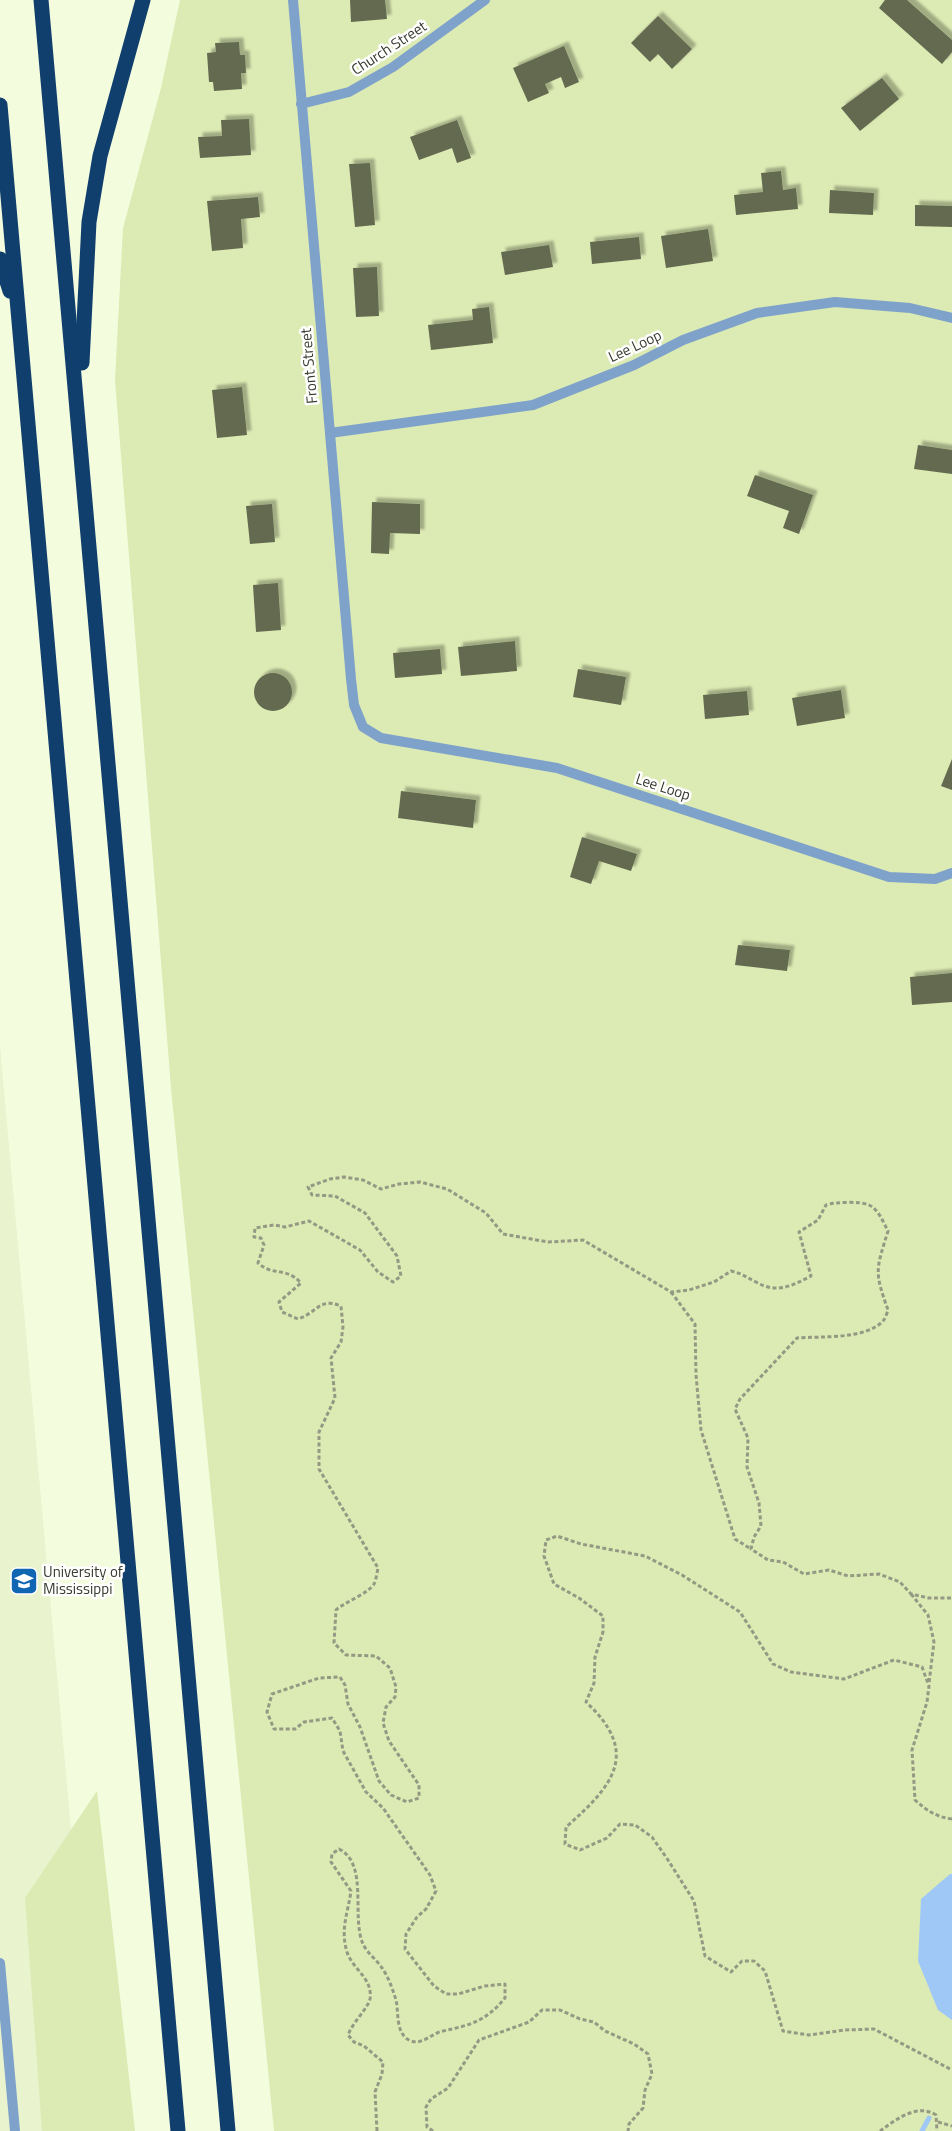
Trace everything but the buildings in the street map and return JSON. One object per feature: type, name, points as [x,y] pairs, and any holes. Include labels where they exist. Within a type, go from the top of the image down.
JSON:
[{"type":"highway","points":[[41,0],[80,426],[228,2131]]},
{"type":"highway","points":[[80,426],[90,222],[100,156],[143,0]]},
{"type":"highway","points":[[0,105],[178,2131]]},
{"type":"highway","points":[[0,259],[19,319]]},
{"type":"street","name":"Front Street","points":[[293,0],[352,688],[354,705],[363,728]]},
{"type":"street","name":"Church Street","points":[[301,104],[348,92],[393,67],[485,0]]},
{"type":"street","name":"Lee Loop","points":[[330,433],[533,405],[634,365],[684,340],[757,313],[835,302],[910,308],[952,318]]},
{"type":"street","name":"Lee Loop","points":[[363,728],[381,738],[557,768],[889,877],[935,879],[952,873]]},
{"type":"street","points":[[0,1963],[15,2131]]},
{"type":"path","points":[[376,2131],[375,2092],[382,2074],[383,2062],[364,2046],[354,2042],[348,2034],[353,2022],[365,2010],[370,2000],[369,1983],[347,1953],[343,1925],[351,1891],[331,1862],[332,1854],[339,1849],[347,1852],[358,1879],[356,1905],[363,1945],[382,1968],[396,2000],[402,2033],[411,2041],[422,2041],[440,2032],[466,2027],[491,2015],[505,1998],[505,1984],[485,1986],[458,1994],[446,1994],[434,1986],[406,1949],[406,1934],[417,1917],[426,1909],[436,1891],[430,1875],[383,1808],[366,1792],[343,1751],[340,1731],[332,1718],[304,1722],[295,1729],[274,1729],[267,1712],[272,1694],[319,1678],[340,1676],[348,1704],[360,1727],[379,1781],[390,1795],[407,1802],[419,1798],[420,1785],[389,1741],[383,1723],[386,1707],[396,1697],[396,1686],[390,1668],[376,1656],[346,1655],[334,1643],[336,1610],[346,1601],[362,1594],[373,1585],[378,1568],[319,1469],[319,1432],[335,1398],[331,1358],[341,1342],[343,1327],[341,1306],[331,1302],[320,1305],[308,1316],[298,1319],[282,1312],[279,1302],[300,1284],[293,1274],[265,1270],[258,1263],[264,1245],[261,1238],[254,1237],[255,1228],[274,1225],[285,1227],[309,1221],[324,1227],[360,1250],[378,1272],[393,1282],[401,1276],[397,1256],[365,1213],[335,1196],[312,1195],[308,1187],[344,1177],[363,1180],[381,1189],[399,1184],[420,1182],[447,1188],[486,1213],[503,1234],[548,1242],[583,1240],[671,1292],[695,1324],[696,1374],[701,1430],[735,1539],[768,1560],[784,1562],[804,1574],[829,1570],[848,1576],[879,1574],[900,1582],[928,1615],[934,1642],[927,1702],[912,1750],[914,1800],[927,1811],[942,1818],[952,1819]]},
{"type":"path","points":[[671,1292],[689,1290],[714,1282],[731,1271],[744,1274],[757,1283],[775,1290],[794,1285],[811,1276],[799,1232],[818,1220],[826,1205],[833,1202],[869,1205],[879,1214],[888,1231],[877,1265],[878,1283],[888,1310],[883,1321],[868,1330],[844,1337],[797,1338],[746,1392],[735,1409],[748,1438],[747,1467],[759,1503],[761,1526],[754,1537],[751,1549]]},
{"type":"path","points":[[929,1686],[922,1667],[894,1660],[844,1679],[790,1672],[773,1664],[740,1612],[682,1575],[645,1556],[581,1544],[557,1536],[546,1540],[544,1556],[554,1584],[603,1616],[603,1632],[595,1658],[594,1684],[586,1702],[601,1716],[615,1741],[617,1764],[604,1789],[566,1827],[565,1844],[580,1850],[607,1838],[620,1824],[635,1825],[652,1836],[694,1902],[705,1956],[731,1972],[742,1961],[754,1960],[766,1971],[783,2031],[809,2036],[845,2030],[874,2029],[952,2070]]},
{"type":"path","points":[[911,1594],[929,1598],[952,1598]]},
{"type":"path","points":[[433,2131],[427,2127],[426,2106],[431,2099],[448,2088],[479,2040],[529,2022],[542,2010],[560,2010],[580,2019],[594,2022],[605,2031],[634,2044],[648,2054],[652,2074],[645,2090],[644,2108],[629,2124],[628,2131]]},
{"type":"path","points":[[880,2131],[918,2109],[929,2110],[936,2114],[938,2122],[937,2131]]},
{"type":"path","points":[[938,2122],[952,2126]]},
{"type":"shaded area","points":[[180,0],[952,0],[952,2131],[274,2131],[171,1088],[115,380],[123,228],[161,88]]},
{"type":"shaded area","name":"University of Mississippi","points":[[0,1046],[97,2116],[99,2131],[0,2131]]},
{"type":"shaded area","points":[[97,1791],[135,2131],[42,2131],[25,1898]]},
{"type":"water","points":[[952,1874],[952,2020],[938,2010],[918,1961],[921,1899]]},
{"type":"waterway","points":[[922,2131],[929,2118]]},
{"type":"place","name":"University of Mississippi","points":[[24,1581]]}]
